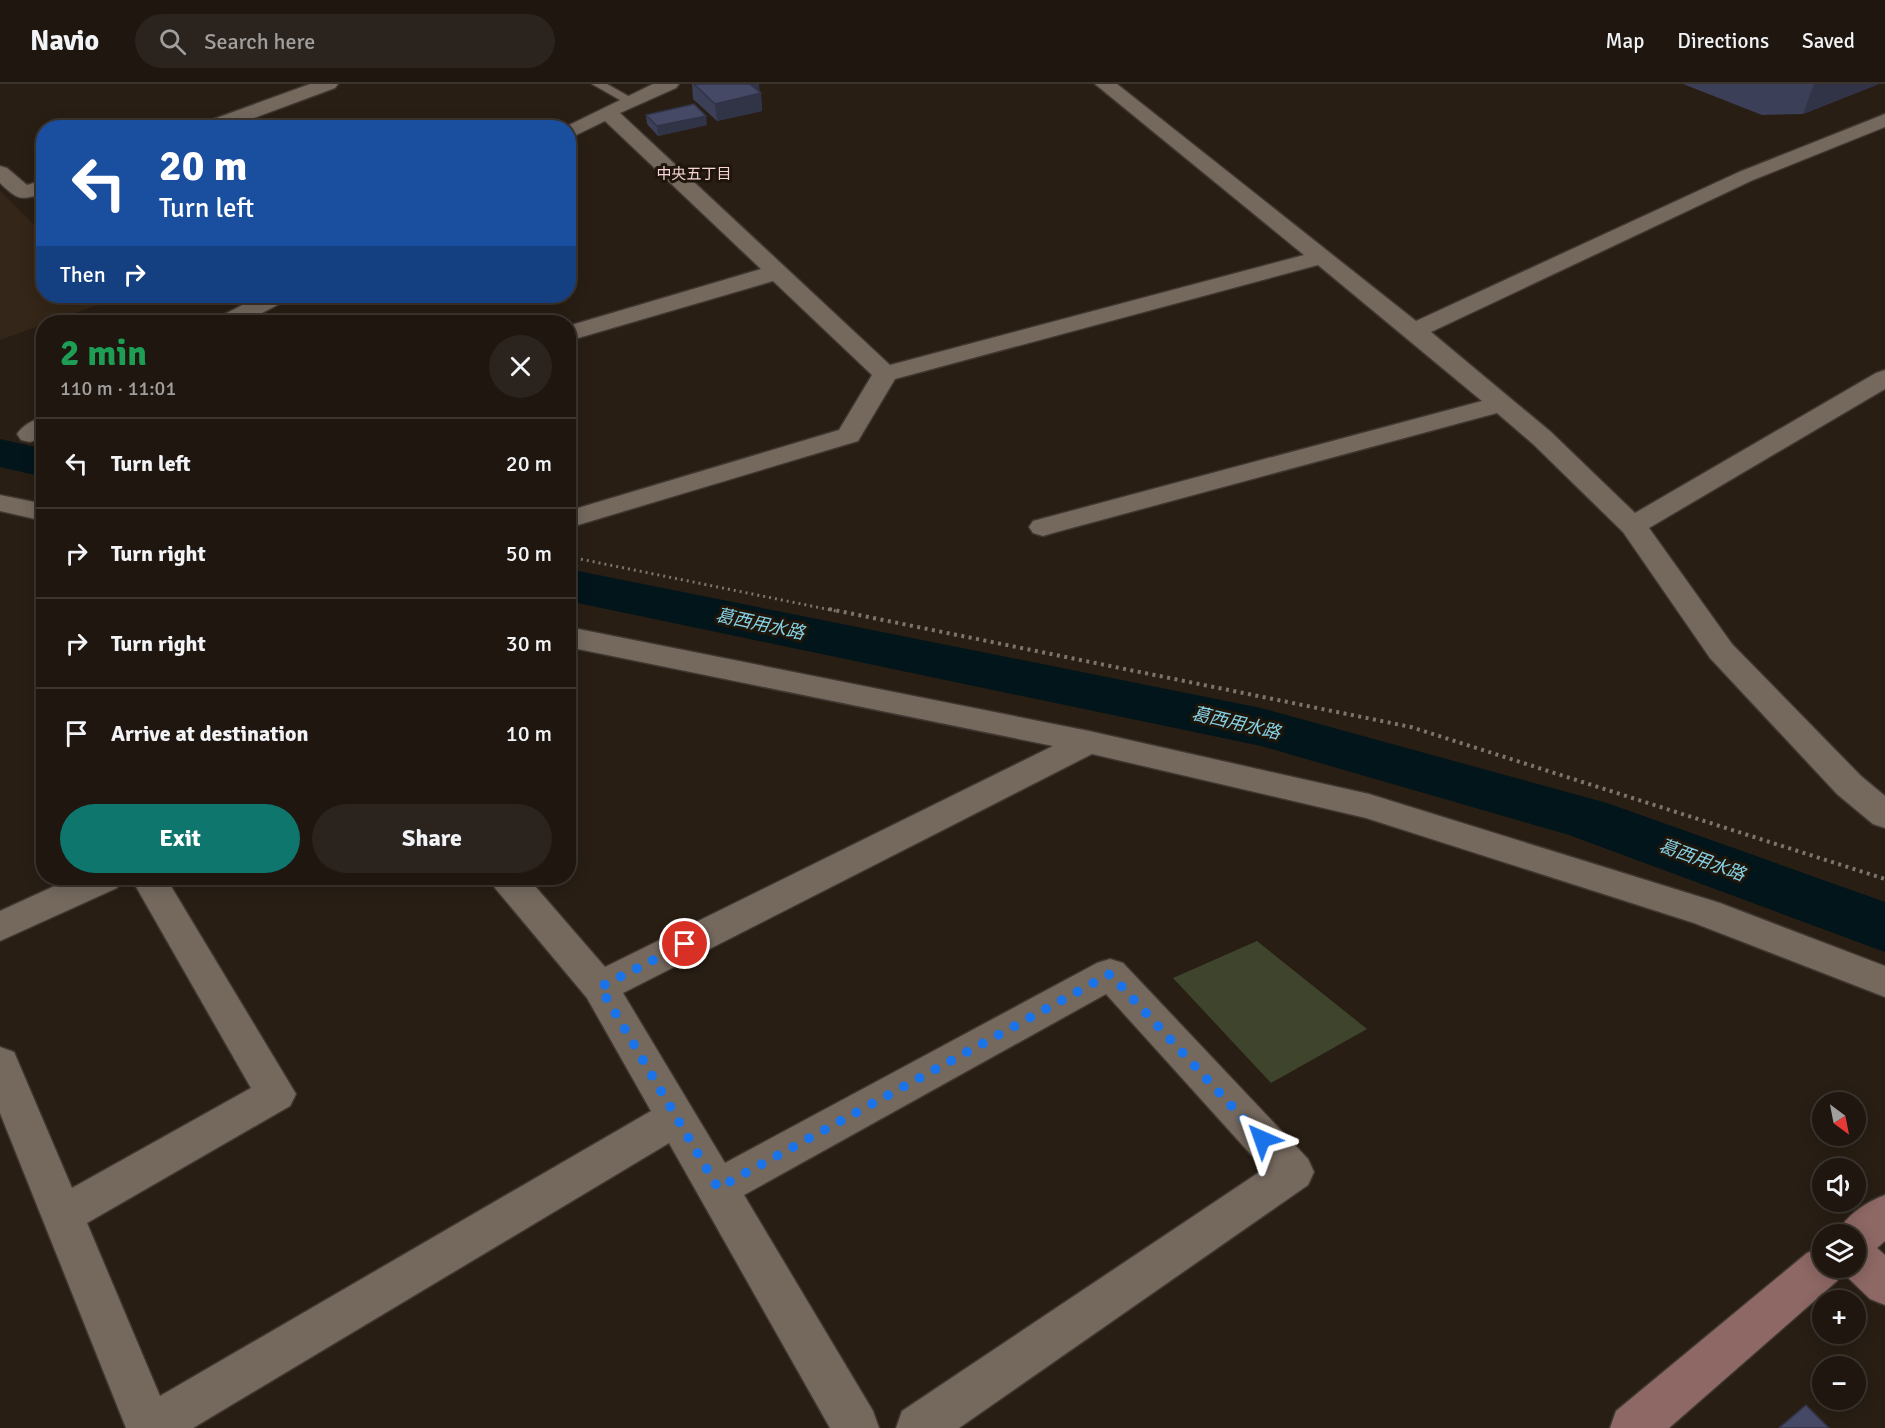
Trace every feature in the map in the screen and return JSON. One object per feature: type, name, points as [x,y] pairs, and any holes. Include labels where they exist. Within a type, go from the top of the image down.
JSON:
[{"type":"street","points":[[229,120],[328,84]]},
{"type":"street","points":[[576,129],[669,84]]},
{"type":"street","points":[[1118,87],[1542,438],[1633,525],[1721,651],[1849,785],[1885,815]]},
{"type":"street","points":[[607,112],[885,374]]},
{"type":"street","points":[[1414,331],[1746,176],[1885,120]]},
{"type":"street","points":[[0,172],[23,193],[36,189]]},
{"type":"street","points":[[576,518],[849,435],[885,374],[1322,257]]},
{"type":"street","points":[[576,332],[777,272]]},
{"type":"street","points":[[241,315],[264,303]]},
{"type":"street","points":[[1633,525],[1885,378]]},
{"type":"street","points":[[1043,527],[1502,404]]},
{"type":"street","points":[[1,503],[36,511]]},
{"type":"street","points":[[576,639],[1089,742],[1369,806],[1707,913],[1885,982]]},
{"type":"street","points":[[600,987],[1089,742]]},
{"type":"street","points":[[0,927],[89,885]]},
{"type":"street","points":[[62,1215],[276,1094],[152,885]]},
{"type":"street","points":[[514,885],[600,987],[856,1428]]},
{"type":"street","points":[[718,1188],[1110,974],[1293,1172],[919,1428]]},
{"type":"street","points":[[0,1064],[149,1428],[676,1117]]},
{"type":"street","points":[[1866,1230],[1885,1214]]},
{"type":"street","points":[[1866,1266],[1885,1284]]},
{"type":"street","points":[[1633,1428],[1812,1276]]},
{"type":"lane","points":[[598,84],[631,101]]},
{"type":"path","points":[[576,559],[1411,727],[1885,879]]},
{"type":"shaded area","points":[[0,191],[36,227],[36,303],[103,303],[69,315],[36,315],[36,327],[0,340]]},
{"type":"green space","points":[[1257,941],[1367,1029],[1271,1083],[1173,978]]},
{"type":"building","points":[[694,84],[756,84],[751,85],[761,93],[715,104]]},
{"type":"building","points":[[694,104],[706,116],[657,126],[646,115]]},
{"type":"building","points":[[1806,1405],[1829,1428],[1779,1428]]},
{"type":"waterway","name":"葛西用水路","points":[[0,453],[36,461]]},
{"type":"waterway","name":"葛西用水路","points":[[576,587],[1261,727],[1586,818],[1885,927]]},
{"type":"district","name":"中央五丁目","points":[[694,174]]},
{"type":"route","points":[[685,944],[600,987],[718,1188],[1110,974],[1262,1139]]}]
